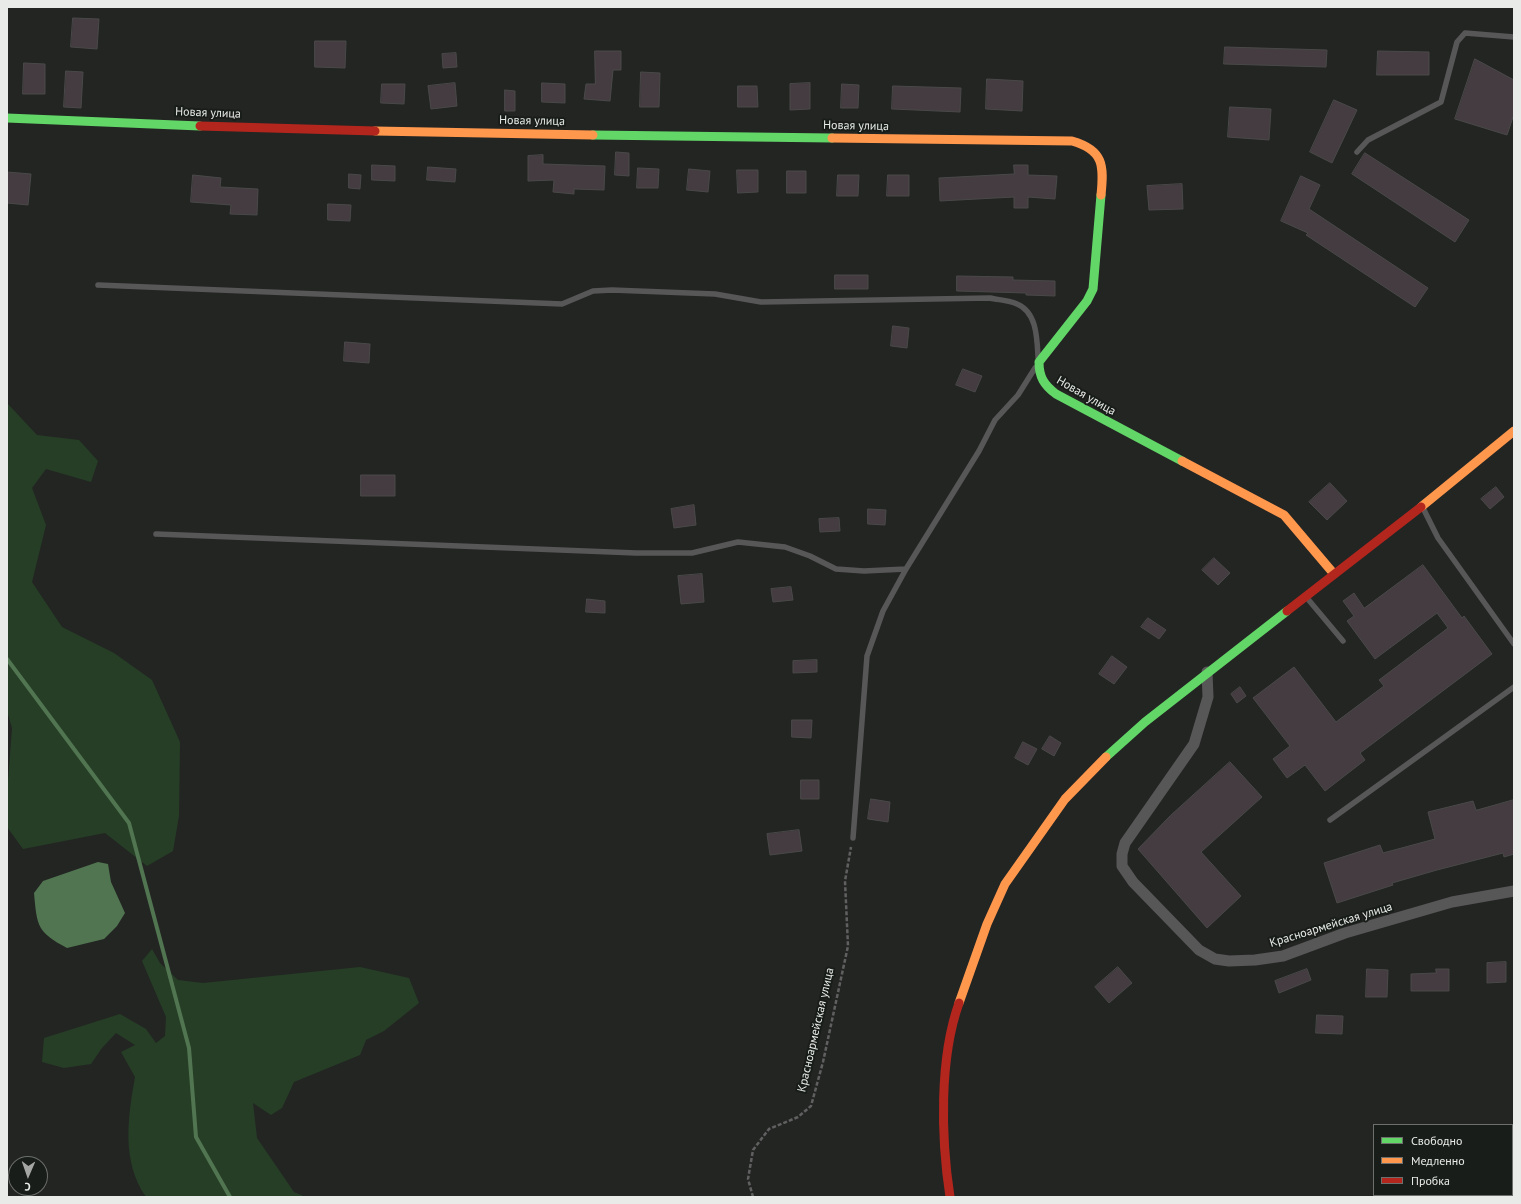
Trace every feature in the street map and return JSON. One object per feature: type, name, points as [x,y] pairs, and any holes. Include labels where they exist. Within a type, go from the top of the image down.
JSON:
[{"type":"street","name":"Новая улица","points":[[7,118],[416,131],[1072,141],[1087,145],[1102,160],[1103,174],[1093,289],[1087,301],[1039,362],[1039,373],[1043,385],[1056,394],[1284,515],[1334,574]]},
{"type":"street","points":[[950,1197],[945,1163],[944,1086],[954,1018],[988,924],[1006,884],[1065,799],[1105,758],[1145,722],[1207,672],[1509,439],[1514,431]]},
{"type":"street","name":"Красноармейская улица","points":[[1207,672],[1208,697],[1194,744],[1126,843],[1122,854],[1122,866],[1133,882],[1199,950],[1215,959],[1229,961],[1255,960],[1283,956],[1345,933],[1452,902],[1514,891]]},
{"type":"lane","points":[[1357,152],[1368,140],[1441,102],[1457,42],[1466,33],[1514,37]]},
{"type":"lane","points":[[98,285],[562,304],[593,291],[612,290],[715,294],[761,302],[990,298],[1018,304],[1028,311],[1036,329],[1039,362],[1018,395],[995,420],[979,451],[906,569],[883,611],[867,656],[853,838]]},
{"type":"lane","points":[[1422,506],[1438,538],[1514,644]]},
{"type":"lane","points":[[156,534],[650,553],[692,553],[738,542],[785,546],[836,569],[864,571],[906,569]]},
{"type":"lane","points":[[1305,596],[1343,641]]},
{"type":"lane","points":[[1330,820],[1514,687]]},
{"type":"path","name":"Красноармейская улица","points":[[753,1197],[748,1179],[753,1150],[769,1129],[798,1117],[811,1106],[823,1062],[848,946],[845,881],[853,838]]},
{"type":"shaded area","points":[[7,403],[37,435],[79,440],[98,461],[91,482],[46,469],[32,488],[46,525],[32,582],[62,627],[114,653],[152,680],[180,742],[179,816],[173,851],[147,866],[105,833],[23,849],[7,827],[7,795],[12,728],[7,711]]},
{"type":"shaded area","points":[[98,862],[108,864],[111,882],[125,913],[117,926],[104,939],[67,948],[50,937],[40,927],[36,913],[34,893],[43,881]]},
{"type":"shaded area","points":[[152,949],[160,963],[178,980],[203,983],[360,967],[409,978],[419,1003],[384,1031],[366,1040],[360,1055],[294,1082],[282,1108],[271,1115],[253,1103],[257,1138],[294,1192],[306,1197],[146,1197],[138,1183],[133,1169],[128,1138],[130,1108],[135,1077],[121,1052],[135,1045],[116,1033],[102,1048],[91,1064],[64,1068],[42,1062],[44,1038],[120,1014],[146,1029],[156,1043],[165,1036],[166,1017],[142,961]]},
{"type":"building","points":[[73,18],[99,19],[97,49],[71,47]]},
{"type":"building","points":[[315,41],[346,41],[345,68],[315,67]]},
{"type":"building","points":[[1225,47],[1327,50],[1326,67],[1224,64]]},
{"type":"building","points":[[595,51],[621,51],[621,70],[613,70],[610,101],[584,99],[586,84],[595,84]]},
{"type":"building","points":[[1378,51],[1429,52],[1429,75],[1377,75]]},
{"type":"building","points":[[456,53],[457,67],[443,68],[442,54]]},
{"type":"building","points":[[1475,59],[1514,80],[1514,114],[1507,135],[1455,119]]},
{"type":"building","points":[[24,63],[45,64],[45,94],[23,94]]},
{"type":"building","points":[[66,71],[83,72],[81,108],[64,107]]},
{"type":"building","points":[[641,72],[660,73],[659,107],[640,107]]},
{"type":"building","points":[[987,79],[1023,81],[1022,111],[986,109]]},
{"type":"building","points":[[455,83],[457,106],[431,109],[428,86]]},
{"type":"building","points":[[542,83],[565,84],[565,103],[542,102]]},
{"type":"building","points":[[810,83],[810,109],[790,110],[790,84]]},
{"type":"building","points":[[382,84],[405,84],[404,104],[381,103]]},
{"type":"building","points":[[842,84],[859,85],[858,108],[841,108]]},
{"type":"building","points":[[738,86],[757,86],[758,107],[738,107]]},
{"type":"building","points":[[893,86],[961,88],[960,112],[892,109]]},
{"type":"building","points":[[505,90],[515,91],[515,111],[505,111]]},
{"type":"building","points":[[1334,100],[1357,110],[1332,163],[1310,152]]},
{"type":"building","points":[[1230,107],[1271,109],[1269,140],[1228,137]]},
{"type":"building","points":[[616,152],[629,153],[629,176],[615,175]]},
{"type":"building","points":[[1365,153],[1469,220],[1455,242],[1352,174]]},
{"type":"building","points":[[543,155],[543,164],[605,166],[604,190],[574,189],[574,194],[553,192],[554,180],[528,181],[528,156]]},
{"type":"building","points":[[372,165],[395,166],[395,181],[372,180]]},
{"type":"building","points":[[1014,165],[1028,165],[1028,175],[1057,176],[1055,199],[1028,197],[1028,208],[1014,208],[1014,197],[940,201],[939,178],[1014,174]]},
{"type":"building","points":[[428,167],[456,169],[455,182],[427,180]]},
{"type":"building","points":[[638,168],[659,169],[658,188],[637,188]]},
{"type":"building","points":[[689,169],[710,171],[708,192],[687,190]]},
{"type":"building","points":[[737,170],[758,170],[758,192],[738,193]]},
{"type":"building","points":[[787,171],[806,171],[806,193],[787,193]]},
{"type":"building","points":[[7,172],[31,174],[28,205],[7,203]]},
{"type":"building","points":[[349,174],[361,175],[360,189],[349,188]]},
{"type":"building","points":[[193,175],[221,178],[220,187],[258,189],[257,215],[230,214],[231,205],[191,202]]},
{"type":"building","points":[[838,175],[859,175],[858,196],[837,196]]},
{"type":"building","points":[[888,175],[909,175],[909,196],[887,196]]},
{"type":"building","points":[[1301,176],[1320,185],[1309,209],[1428,288],[1415,307],[1306,235],[1308,233],[1281,221]]},
{"type":"building","points":[[1182,184],[1183,209],[1149,210],[1147,186]]},
{"type":"building","points":[[328,204],[351,205],[350,221],[328,220]]},
{"type":"building","points":[[835,275],[868,275],[868,289],[835,289]]},
{"type":"building","points":[[957,276],[1013,277],[1013,280],[1055,281],[1055,296],[1026,295],[1026,293],[957,291]]},
{"type":"building","points":[[893,326],[909,328],[907,348],[891,346]]},
{"type":"building","points":[[345,342],[370,344],[369,363],[344,361]]},
{"type":"building","points":[[963,369],[982,376],[975,392],[956,385]]},
{"type":"building","points":[[361,475],[395,475],[395,496],[361,496]]},
{"type":"building","points":[[1330,483],[1347,501],[1327,520],[1309,502]]},
{"type":"building","points":[[1496,487],[1504,497],[1490,509],[1481,499]]},
{"type":"building","points":[[694,505],[696,525],[674,528],[671,509]]},
{"type":"building","points":[[868,509],[886,510],[885,525],[868,524]]},
{"type":"building","points":[[839,518],[840,531],[820,532],[819,519]]},
{"type":"building","points":[[1214,558],[1230,573],[1218,585],[1202,570]]},
{"type":"building","points":[[1423,565],[1462,618],[1464,616],[1492,654],[1360,753],[1365,760],[1325,791],[1305,765],[1287,778],[1273,759],[1290,746],[1253,698],[1294,667],[1336,722],[1384,686],[1379,680],[1448,628],[1437,613],[1375,659],[1347,621],[1354,616],[1343,601],[1354,593],[1364,608]]},
{"type":"building","points":[[702,574],[704,602],[681,604],[678,576]]},
{"type":"building","points":[[791,587],[793,600],[773,602],[771,589]]},
{"type":"building","points":[[587,599],[605,601],[605,613],[586,612]]},
{"type":"building","points":[[1148,618],[1166,630],[1159,639],[1141,627]]},
{"type":"building","points":[[1112,656],[1127,667],[1114,684],[1099,674]]},
{"type":"building","points":[[817,660],[817,672],[793,673],[793,661]]},
{"type":"building","points":[[1240,687],[1246,696],[1237,703],[1231,694]]},
{"type":"building","points":[[792,720],[812,720],[811,738],[792,737]]},
{"type":"building","points":[[1050,736],[1061,743],[1054,756],[1042,749]]},
{"type":"building","points":[[1023,742],[1037,749],[1028,765],[1015,758]]},
{"type":"building","points":[[1230,762],[1262,797],[1201,852],[1241,896],[1207,928],[1138,849],[1170,816]]},
{"type":"building","points":[[801,780],[819,780],[819,799],[801,799]]},
{"type":"building","points":[[871,799],[890,802],[888,822],[868,819]]},
{"type":"building","points":[[1514,800],[1514,854],[1504,857],[1503,853],[1437,870],[1392,883],[1393,885],[1337,903],[1324,863],[1380,845],[1383,853],[1435,839],[1428,812],[1473,801],[1476,810]]},
{"type":"building","points":[[799,830],[802,851],[770,855],[767,834]]},
{"type":"building","points":[[1506,962],[1506,982],[1487,983],[1487,963]]},
{"type":"building","points":[[1118,967],[1132,983],[1109,1003],[1095,987]]},
{"type":"building","points":[[1307,969],[1311,980],[1279,993],[1275,981]]},
{"type":"building","points":[[1367,969],[1388,970],[1387,997],[1366,997]]},
{"type":"building","points":[[1436,969],[1449,969],[1449,991],[1411,991],[1411,974],[1436,973]]},
{"type":"building","points":[[1317,1015],[1343,1016],[1342,1034],[1316,1033]]},
{"type":"waterway","points":[[7,659],[129,823],[189,1048],[196,1137],[230,1197]]},
{"type":"traffic: fast","points":[[7,118],[200,126]]},
{"type":"traffic: fast","points":[[593,135],[832,138]]},
{"type":"traffic: fast","points":[[1101,195],[1093,289],[1087,301],[1039,362],[1041,376],[1045,384],[1056,394],[1182,461]]},
{"type":"traffic: fast","points":[[1106,757],[1145,722],[1287,611]]},
{"type":"traffic: slow","points":[[375,131],[593,135]]},
{"type":"traffic: slow","points":[[832,138],[1072,141],[1090,149],[1100,160],[1102,168],[1101,195]]},
{"type":"traffic: slow","points":[[1421,507],[1514,431]]},
{"type":"traffic: slow","points":[[1182,461],[1284,515],[1334,574]]},
{"type":"traffic: slow","points":[[959,1003],[987,924],[1005,884],[1065,799],[1106,757]]},
{"type":"traffic: jam","points":[[200,126],[375,131]]},
{"type":"traffic: jam","points":[[1287,611],[1421,507]]},
{"type":"traffic: jam","points":[[950,1197],[945,1150],[945,1073],[948,1049],[959,1003]]}]
